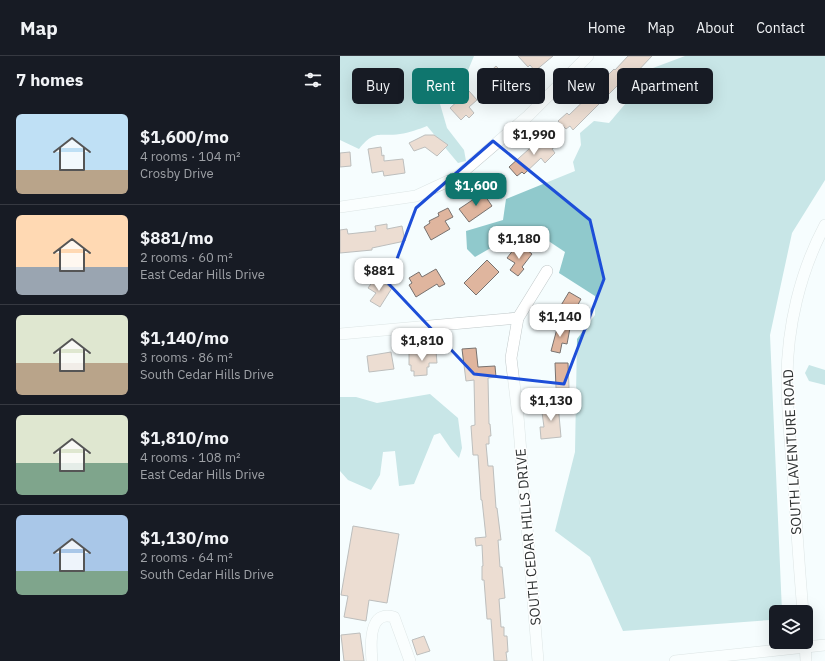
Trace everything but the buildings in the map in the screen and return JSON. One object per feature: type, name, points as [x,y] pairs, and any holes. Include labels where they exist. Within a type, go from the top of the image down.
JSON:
[{"type":"street","points":[[340,207],[416,196],[457,177],[528,116],[588,56]]},
{"type":"street","name":"SOUTH LAVENTURE ROAD","points":[[802,605],[787,398],[788,360],[792,321],[800,289],[808,264],[825,225]]},
{"type":"street","points":[[340,334],[518,318],[548,271]]},
{"type":"street","name":"SOUTH CEDAR HILLS DRIVE","points":[[518,318],[511,358],[518,416],[538,661]]},
{"type":"street","points":[[372,661],[373,627],[381,617],[388,616],[394,617],[410,661]]},
{"type":"street","points":[[813,644],[825,644]]},
{"type":"street","points":[[675,661],[769,649]]},
{"type":"street","points":[[805,649],[806,661]]},
{"type":"highlighted area","points":[[493,141],[590,220],[604,279],[564,384],[474,374],[388,283],[416,208]]},
{"type":"shaded area","points":[[340,56],[474,56],[469,68],[412,68],[412,104],[440,104],[447,128],[464,150],[466,161],[458,163],[427,126],[414,131],[393,135],[373,136],[359,149],[340,140]]},
{"type":"shaded area","points":[[685,56],[825,56],[825,180],[792,233],[770,335],[782,605],[769,605],[769,620],[623,631],[590,557],[555,531],[575,452],[577,339],[595,315],[595,296],[559,273],[565,252],[538,234],[508,238],[475,257],[467,249],[466,231],[503,220],[506,199],[575,171],[573,162],[581,145],[580,133],[594,121],[609,123],[625,104],[713,104],[713,68],[653,68]]},
{"type":"shaded area","points":[[809,365],[825,370],[825,385],[809,381],[805,373]]},
{"type":"shaded area","points":[[430,394],[458,418],[462,448],[459,458],[440,433],[434,435],[414,484],[399,486],[395,451],[383,452],[380,475],[371,490],[348,480],[340,471],[340,397],[356,397],[377,403]]}]
